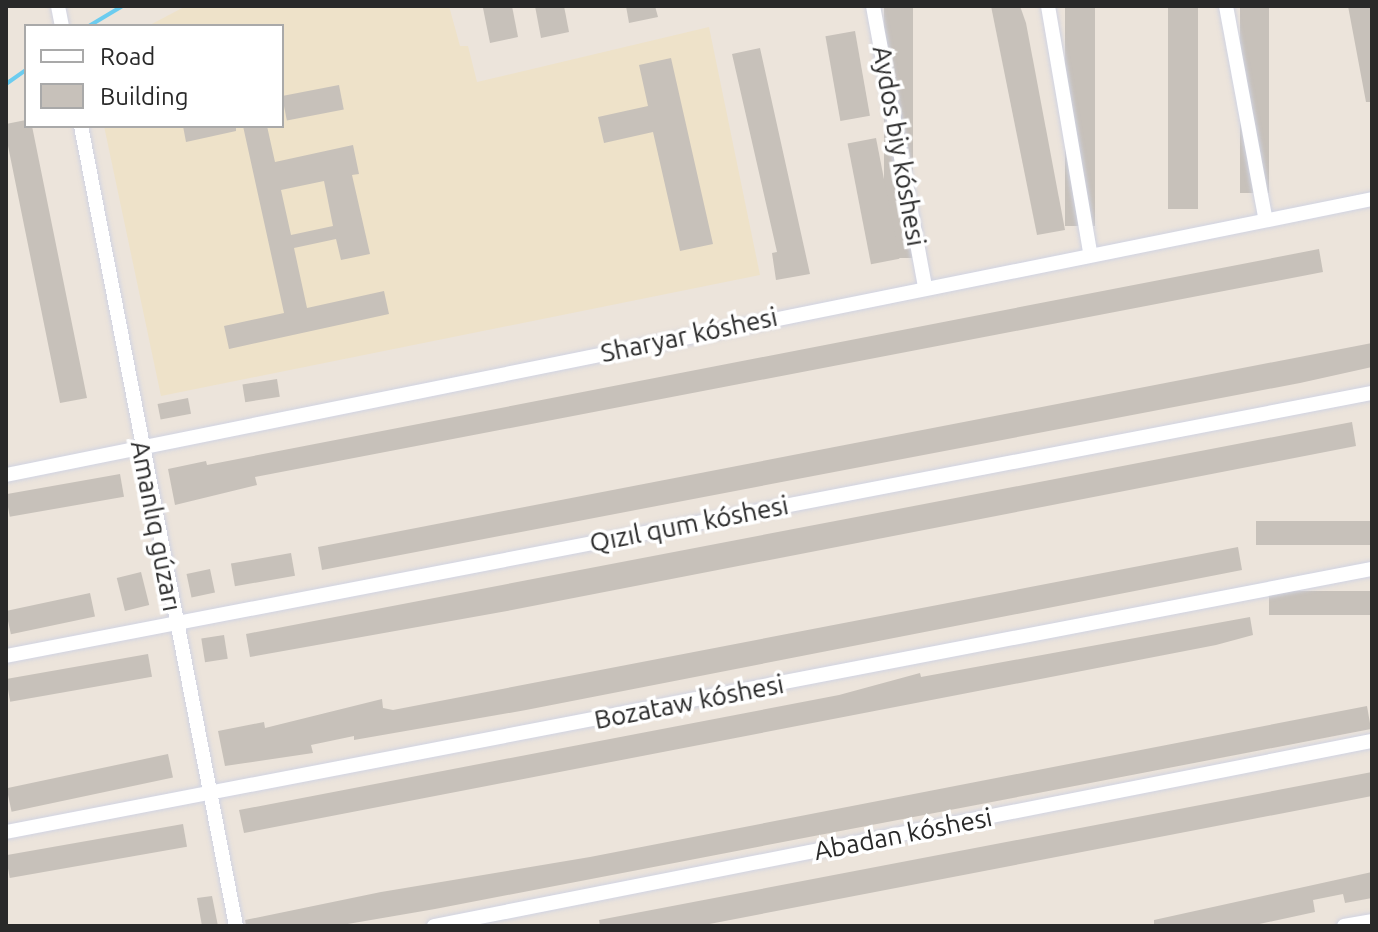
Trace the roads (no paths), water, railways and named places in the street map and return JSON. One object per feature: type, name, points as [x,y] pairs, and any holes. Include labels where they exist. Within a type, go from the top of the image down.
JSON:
[{"type":"street","name":"Aydos biy kóshesi","points":[[873,6],[925,286]]},
{"type":"street","points":[[1048,6],[1090,253]]},
{"type":"street","points":[[1226,6],[1265,217]]},
{"type":"street","name":"Amanlıq gúzarı","points":[[81,128],[174,623],[236,926]]},
{"type":"street","name":"Sharyar kóshesi","points":[[6,475],[1265,217],[1372,199]]},
{"type":"street","name":"Qızıl qum kóshesi","points":[[6,656],[1372,393]]},
{"type":"street","name":"Bozataw kóshesi","points":[[6,832],[211,795],[1372,569]]},
{"type":"street","name":"Abadan kóshesi","points":[[434,926],[1372,741]]},
{"type":"street","points":[[1344,926],[1372,921]]},
{"type":"waterway","points":[[92,24],[122,6]]},
{"type":"waterway","points":[[6,84],[24,71]]}]
